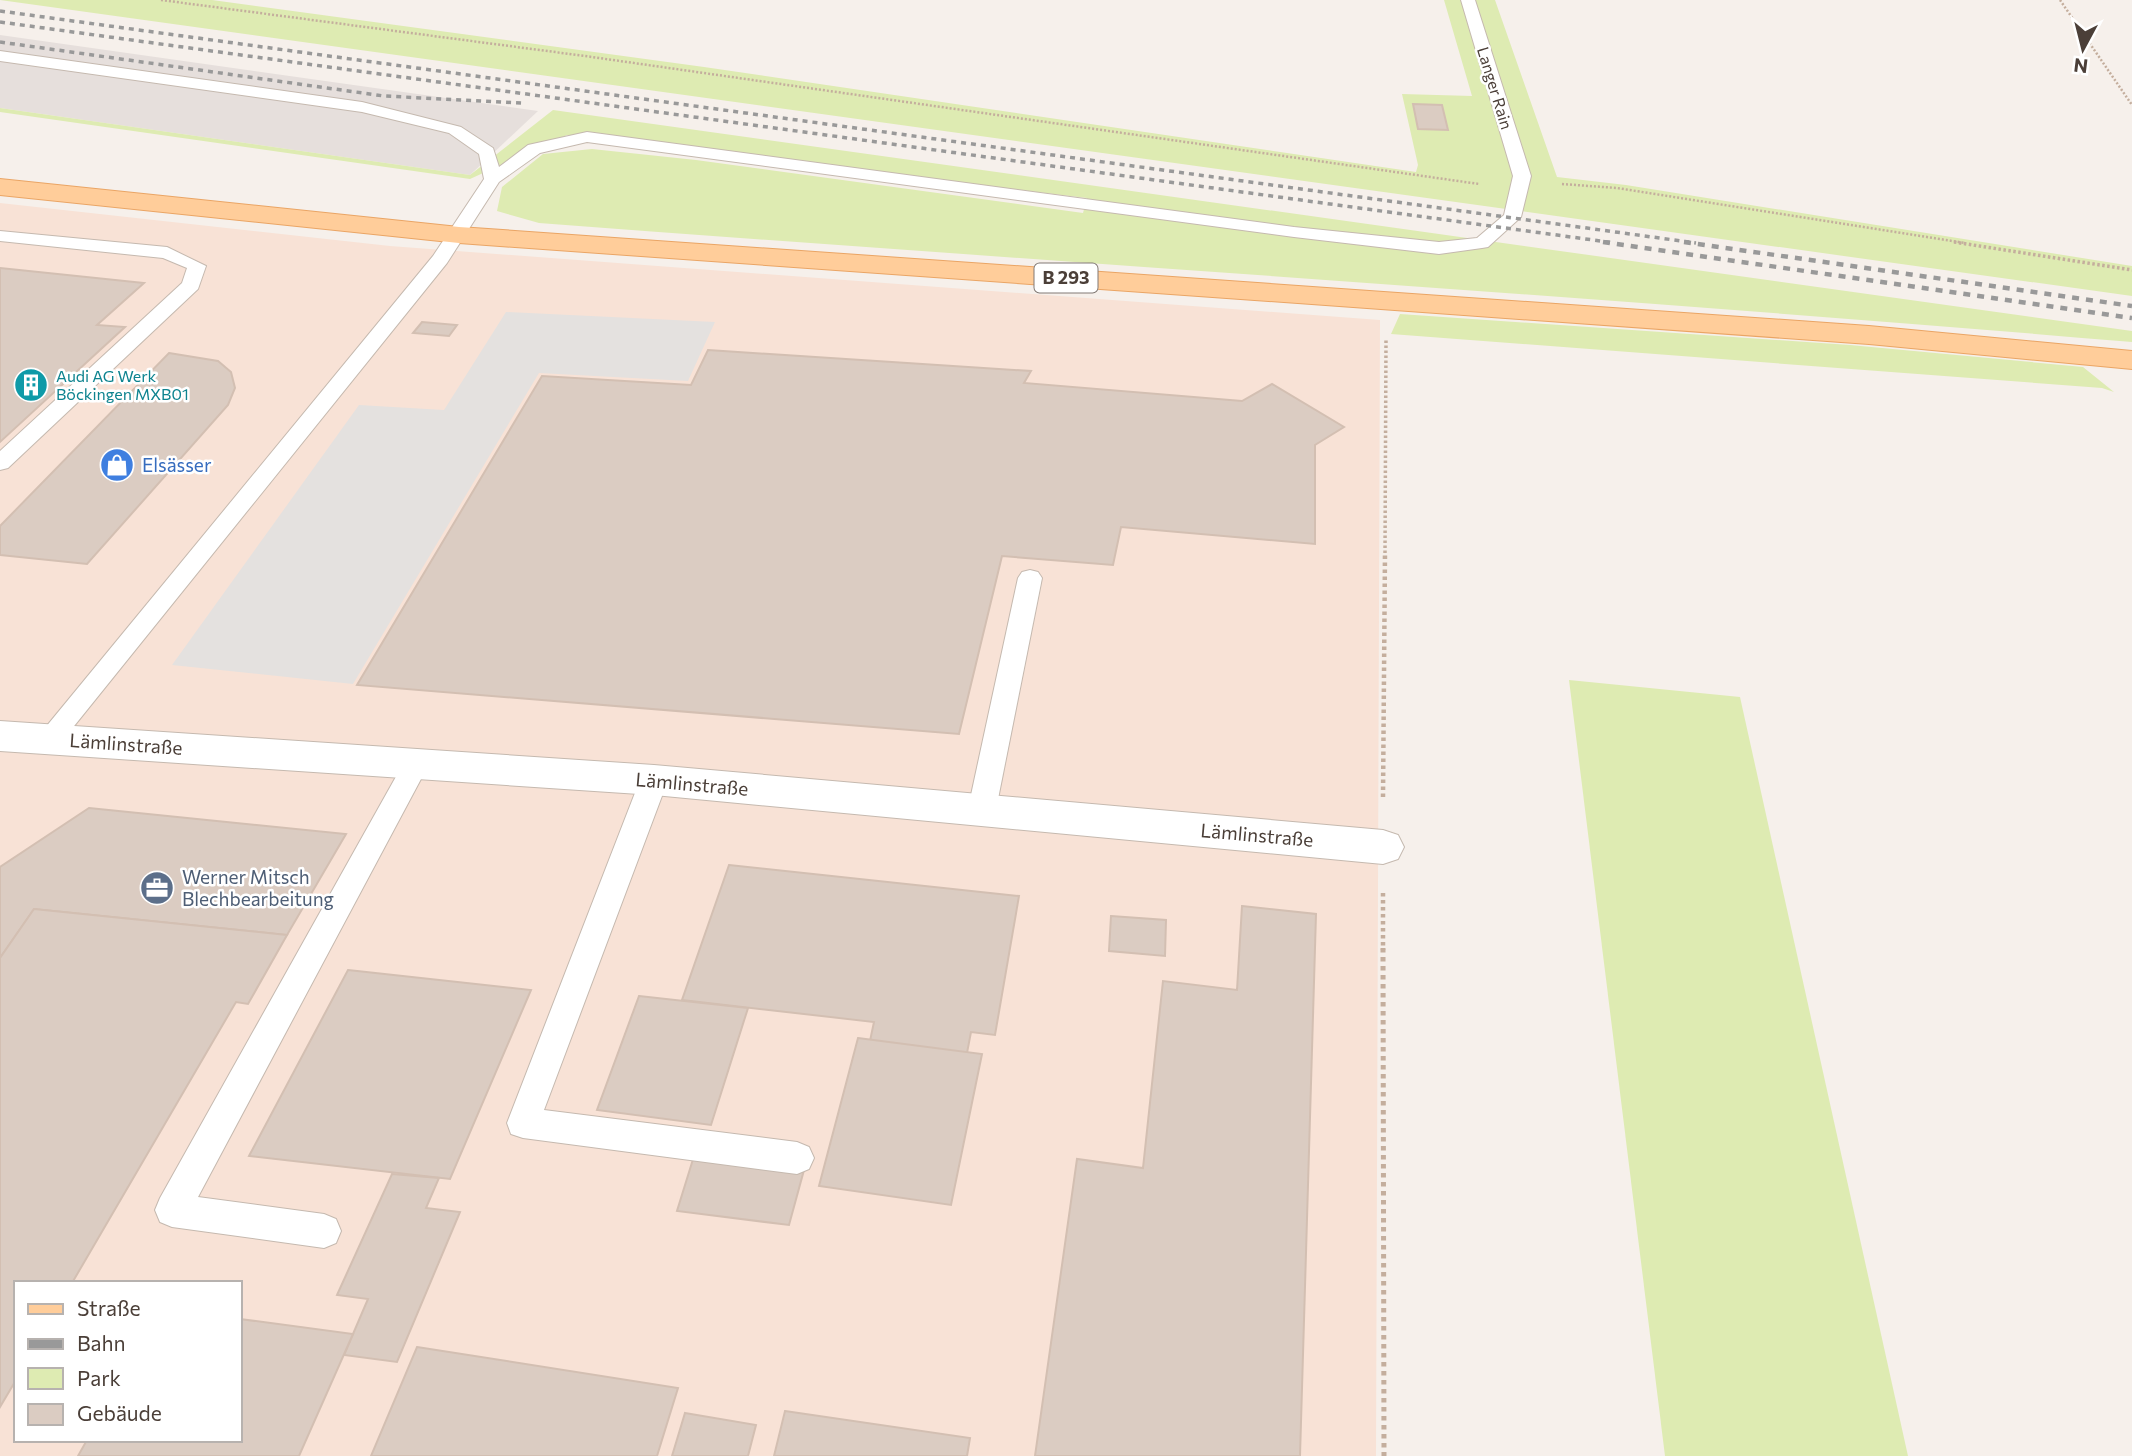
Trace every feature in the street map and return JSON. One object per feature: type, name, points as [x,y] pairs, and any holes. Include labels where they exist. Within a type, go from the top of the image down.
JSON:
[{"type":"main road","name":"B 293","points":[[0,187],[459,234],[1856,334],[2132,360]]},
{"type":"street","name":"Lämlinstraße","points":[[0,736],[654,780],[1383,847]]},
{"type":"lane","name":"Langer Rain","points":[[1468,0],[1522,176]]},
{"type":"lane","points":[[0,56],[362,107],[455,130],[487,152],[493,179]]},
{"type":"lane","points":[[49,739],[459,234],[493,179],[534,149],[587,137],[1294,232],[1439,248],[1482,243],[1492,235],[1512,217],[1522,176]]},
{"type":"lane","points":[[0,236],[167,253],[197,266],[191,285],[0,463]]},
{"type":"lane","points":[[982,809],[1030,578]]},
{"type":"lane","points":[[324,1231],[172,1210],[416,764]]},
{"type":"lane","points":[[654,780],[523,1123],[797,1158]]},
{"type":"path","points":[[161,0],[599,58],[1471,183],[1503,184],[1522,176],[2132,270]]},
{"type":"path","points":[[2060,0],[2132,105]]},
{"type":"shaded area","points":[[0,35],[538,111],[470,175],[0,108]]},
{"type":"shaded area","points":[[0,203],[390,246],[1380,320],[1376,1456],[0,1456]]},
{"type":"shaded area","points":[[506,312],[715,322],[688,381],[539,373],[353,684],[172,665],[359,405],[444,410]]},
{"type":"green space","points":[[0,0],[212,0],[704,67],[1416,172],[1418,165],[1402,94],[1472,96],[1444,0],[1495,0],[1557,177],[1626,185],[2132,266],[2132,296]]},
{"type":"green space","points":[[0,108],[470,175],[553,110],[2132,331],[2132,342],[1535,295],[539,223],[497,211],[502,187],[543,154],[592,149],[696,160],[1083,213],[1087,198],[567,135],[470,179],[0,112]]},
{"type":"green space","points":[[1400,314],[1850,345],[2083,367],[2114,392],[2102,388],[1391,334]]},
{"type":"green space","points":[[1569,680],[1740,697],[1908,1456],[1665,1456]]},
{"type":"building","points":[[1413,104],[1442,105],[1448,130],[1418,129]]},
{"type":"building","name":"Audi AG Werk Böckingen MXB01","points":[[0,268],[144,283],[97,325],[125,327],[0,442]]},
{"type":"building","points":[[422,322],[457,325],[449,336],[413,333]]},
{"type":"building","points":[[708,350],[1031,371],[1024,383],[1242,401],[1272,384],[1344,427],[1315,445],[1315,544],[1121,527],[1113,565],[1002,556],[959,734],[357,685],[542,376],[691,385]]},
{"type":"building","name":"Elsässer","points":[[169,353],[218,361],[231,372],[235,388],[228,405],[87,564],[0,555],[0,526]]},
{"type":"building","name":"Werner Mitsch Blechbearbeitung","points":[[89,808],[346,834],[287,935],[34,909],[0,958],[0,867]]},
{"type":"building","points":[[729,865],[1019,896],[995,1035],[971,1032],[967,1053],[870,1041],[874,1022],[682,1000]]},
{"type":"building","points":[[1242,906],[1316,914],[1300,1456],[1035,1456],[1077,1159],[1143,1168],[1163,981],[1237,990]]},
{"type":"building","points":[[34,909],[287,935],[248,1004],[236,1002],[73,1281],[14,1281],[14,1383],[0,1407],[0,958]]},
{"type":"building","points":[[1111,916],[1166,920],[1165,956],[1109,951]]},
{"type":"building","points":[[348,970],[531,990],[450,1179],[249,1156]]},
{"type":"building","points":[[639,996],[748,1008],[711,1125],[597,1110]]},
{"type":"building","points":[[858,1038],[982,1054],[951,1205],[819,1186]]},
{"type":"building","points":[[694,1156],[804,1170],[789,1225],[677,1211]]},
{"type":"building","points":[[392,1174],[439,1178],[426,1208],[460,1212],[397,1362],[344,1355],[368,1299],[337,1295]]},
{"type":"building","points":[[242,1319],[353,1334],[299,1456],[78,1456],[86,1442],[242,1442]]},
{"type":"building","points":[[417,1347],[678,1388],[657,1456],[371,1456]]},
{"type":"building","points":[[785,1411],[970,1438],[967,1456],[774,1456]]},
{"type":"building","points":[[685,1413],[756,1425],[748,1456],[672,1456]]},
{"type":"railway","points":[[0,11],[1696,243]]},
{"type":"railway","points":[[0,22],[1615,243]]},
{"type":"railway","points":[[0,42],[384,96],[522,103]]},
{"type":"railway","points":[[1603,242],[2132,318]]},
{"type":"railway","points":[[1684,242],[2132,306]]},
{"type":"place","name":"Audi AG Werk Böckingen MXB01","points":[[31,385]]},
{"type":"place","name":"Elsässer","points":[[117,465]]},
{"type":"place","name":"Werner Mitsch Blechbearbeitung","points":[[157,888]]}]
